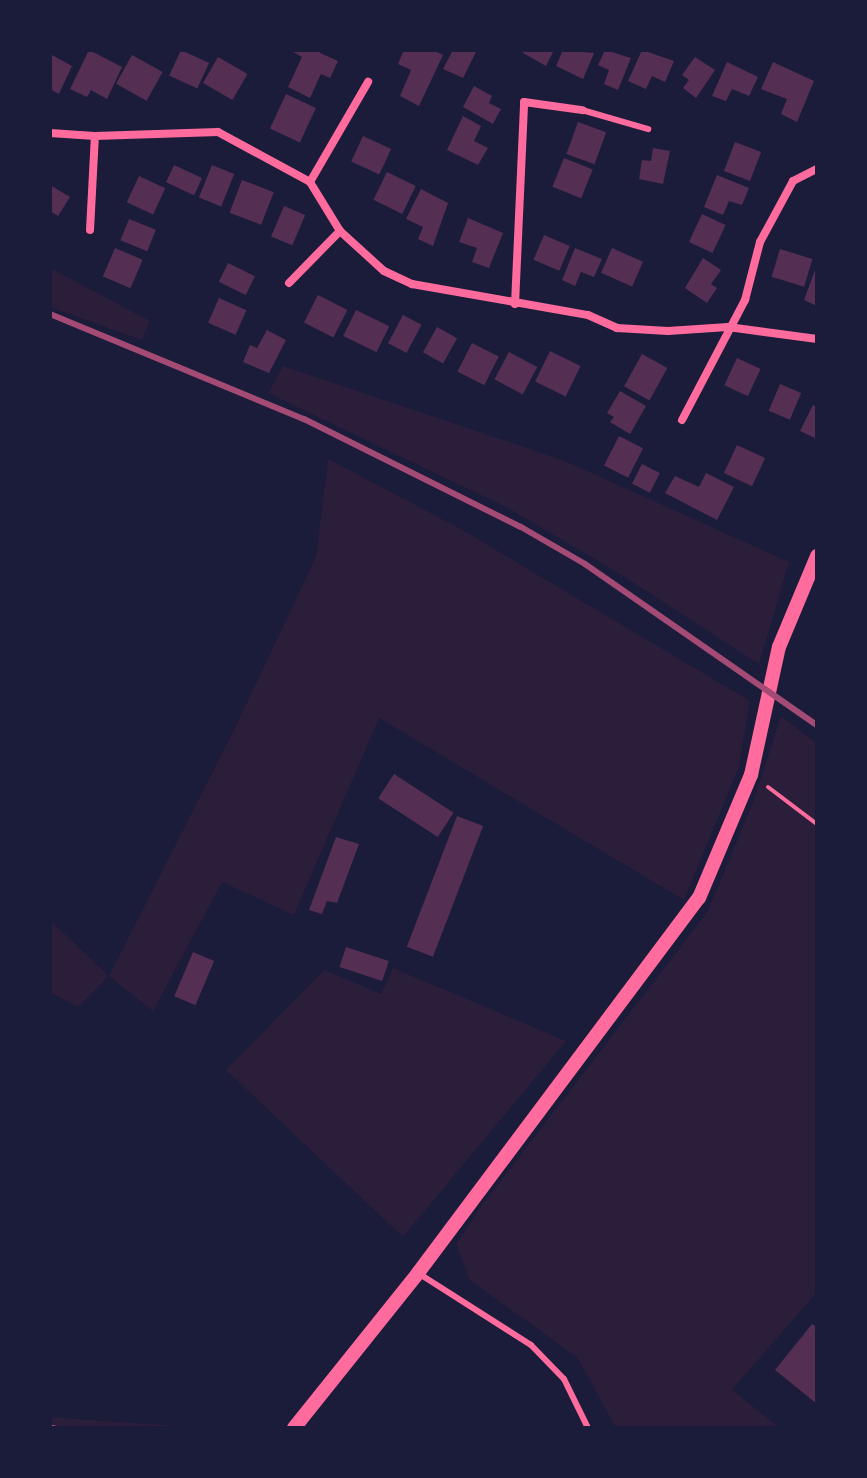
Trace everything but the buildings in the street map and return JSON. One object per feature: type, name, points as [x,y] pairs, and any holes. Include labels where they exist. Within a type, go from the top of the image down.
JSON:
[{"type":"street","points":[[310,182],[368,82]]},
{"type":"street","points":[[515,304],[524,102],[582,110]]},
{"type":"street","points":[[50,133],[95,136],[218,132],[310,182],[340,231],[384,271],[412,284],[588,315],[617,328],[668,331],[728,327],[817,339]]},
{"type":"street","points":[[90,230],[95,136]]},
{"type":"street","points":[[682,420],[728,327],[745,300],[760,242],[793,181],[817,169]]},
{"type":"street","points":[[289,283],[340,231]]},
{"type":"street","points":[[294,1428],[418,1273],[699,898],[751,775],[779,647],[817,556]]},
{"type":"lane","points":[[582,110],[648,129]]},
{"type":"lane","points":[[418,1273],[531,1345],[564,1379],[588,1428]]},
{"type":"path","points":[[751,775],[817,824]]},
{"type":"path","points":[[50,1427],[57,1428]]},
{"type":"shaded area","points":[[50,268],[150,321],[142,340],[50,307]]},
{"type":"shaded area","points":[[283,366],[565,461],[789,562],[759,664],[620,574],[508,508],[268,393]]},
{"type":"shaded area","points":[[328,459],[459,528],[750,701],[739,767],[684,900],[379,718],[294,915],[222,882],[153,1011],[109,976],[233,732],[316,557]]},
{"type":"shaded area","points":[[781,716],[817,744],[817,1292],[732,1390],[780,1428],[616,1428],[578,1358],[470,1280],[456,1244],[483,1204],[708,911],[754,800]]},
{"type":"shaded area","points":[[50,920],[109,976],[78,1007],[50,992]]},
{"type":"shaded area","points":[[393,968],[566,1041],[403,1237],[226,1070],[324,970],[381,994]]},
{"type":"shaded area","points":[[50,1417],[101,1421],[210,1428],[50,1428]]},
{"type":"railway","points":[[50,314],[304,419],[521,527],[585,564],[817,725]]}]
